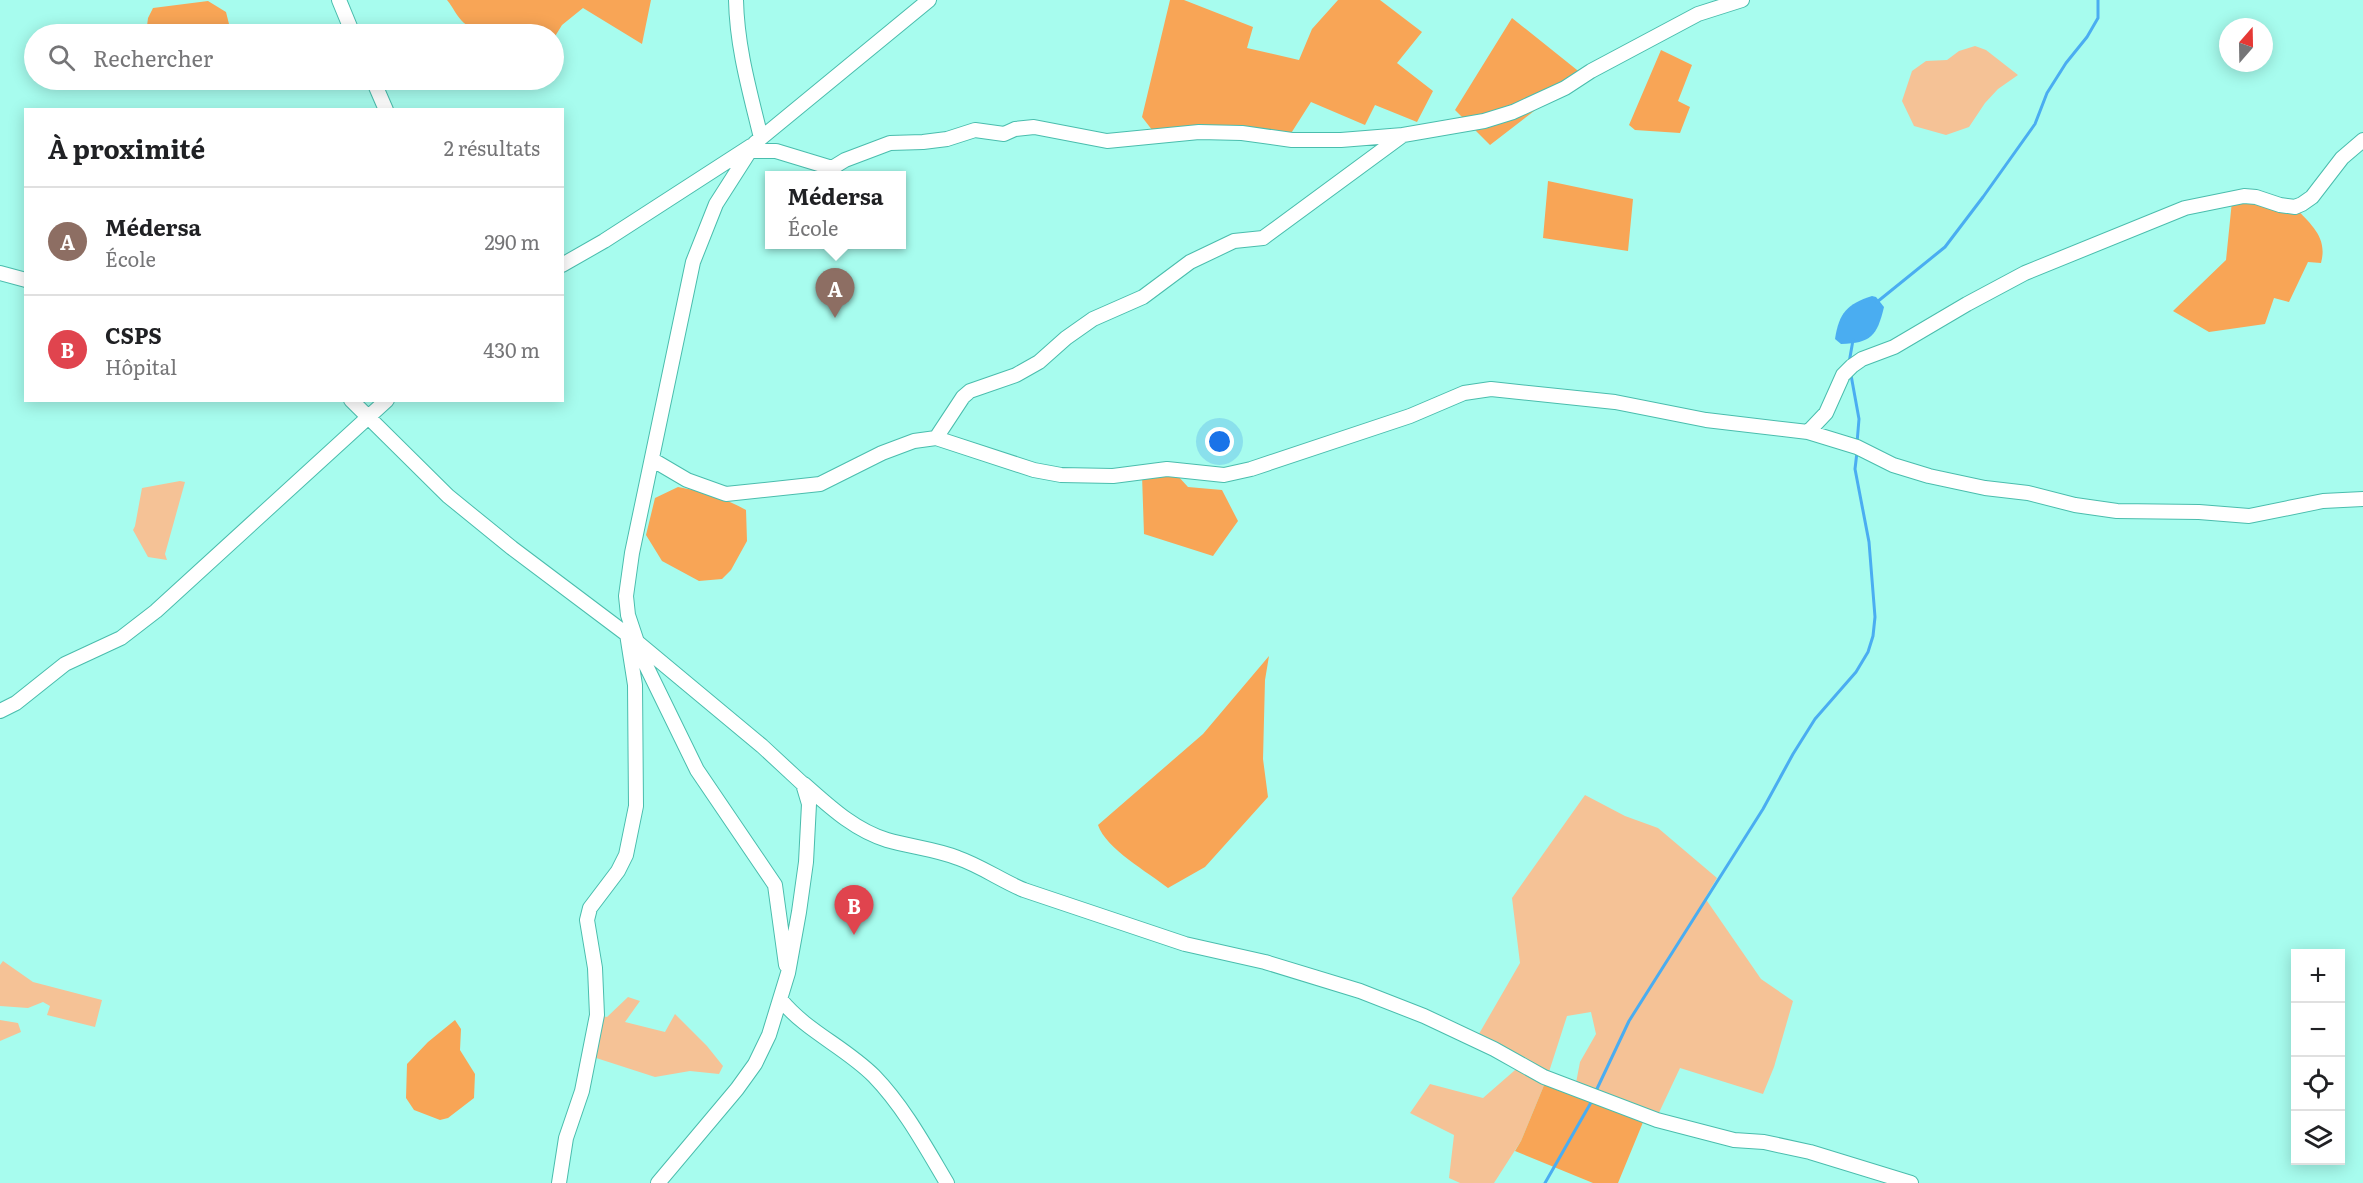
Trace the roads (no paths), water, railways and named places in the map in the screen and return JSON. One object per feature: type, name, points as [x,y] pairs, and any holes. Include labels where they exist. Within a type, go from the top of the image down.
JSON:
[{"type":"street","points":[[339,0],[349,24]]},
{"type":"street","points":[[559,1183],[566,1138],[582,1090],[597,1014],[595,968],[587,920],[590,908],[618,872],[626,855],[636,806],[635,685],[626,596],[632,553],[693,262],[716,204],[755,144],[737,30],[736,0]]},
{"type":"street","points":[[564,264],[604,241],[755,144],[929,0]]},
{"type":"street","points":[[755,144],[832,168],[845,160],[890,143],[947,139],[975,130],[1004,134],[1015,129],[1034,127],[1107,141],[1199,132],[1242,133],[1292,140],[1341,140],[1402,135],[1484,121],[1513,112],[1565,88],[1591,71],[1698,14],[1743,0]]},
{"type":"street","points":[[377,90],[385,108]]},
{"type":"street","points":[[936,438],[970,391],[1016,375],[1039,362],[1066,338],[1093,319],[1143,297],[1190,262],[1234,241],[1263,238],[1402,135]]},
{"type":"street","points":[[1808,432],[1826,413],[1843,375],[1852,366],[1862,359],[1894,347],[2025,273],[2185,208],[2244,196],[2295,207],[2312,197],[2342,158],[2363,141]]},
{"type":"street","points":[[0,273],[24,279]]},
{"type":"street","points":[[653,460],[687,480],[726,494],[820,484],[882,453],[914,441],[936,438],[1034,470],[1061,475],[1113,476],[1167,469],[1224,475],[1251,469],[1410,417],[1464,393],[1491,389],[1615,402],[1706,420],[1808,432],[1857,447],[1893,465],[1929,476],[2117,511],[2199,512],[2249,516],[2323,501],[2363,499]]},
{"type":"street","points":[[353,402],[448,496],[512,548],[632,638],[754,739],[841,816],[867,831],[887,840],[942,852],[962,859],[1003,882],[1185,944],[1265,962],[1360,991],[1424,1016],[1494,1049],[1544,1077],[1657,1120],[1734,1140],[1764,1142],[1810,1152],[1911,1183]]},
{"type":"street","points":[[0,711],[16,703],[65,664],[121,638],[156,611],[385,402]]},
{"type":"street","points":[[632,638],[697,770],[775,885],[788,973]]},
{"type":"street","points":[[658,1183],[755,1064],[769,1035],[788,973],[806,862],[809,804],[803,784]]},
{"type":"street","points":[[781,1000],[792,1014],[830,1040],[876,1078],[896,1102],[947,1183]]},
{"type":"water","points":[[1872,296],[1876,297],[1884,307],[1879,325],[1866,340],[1841,344],[1835,339],[1842,316],[1856,302]]},
{"type":"waterway","points":[[1877,302],[1945,247],[1983,197],[2035,124],[2047,93],[2066,63],[2087,37],[2098,18],[2098,0]]},
{"type":"waterway","points":[[1849,363],[1853,340]]},
{"type":"waterway","points":[[1851,375],[1859,419],[1857,443]]},
{"type":"waterway","points":[[1595,1093],[1629,1021],[1763,809],[1793,754],[1815,719],[1856,672],[1868,652],[1875,617],[1869,542],[1855,469],[1857,452]]},
{"type":"waterway","points":[[1545,1183],[1593,1099]]},
{"type":"place","name":"Médersa","points":[[835,318]]},
{"type":"place","name":"CSPS","points":[[854,935]]}]
